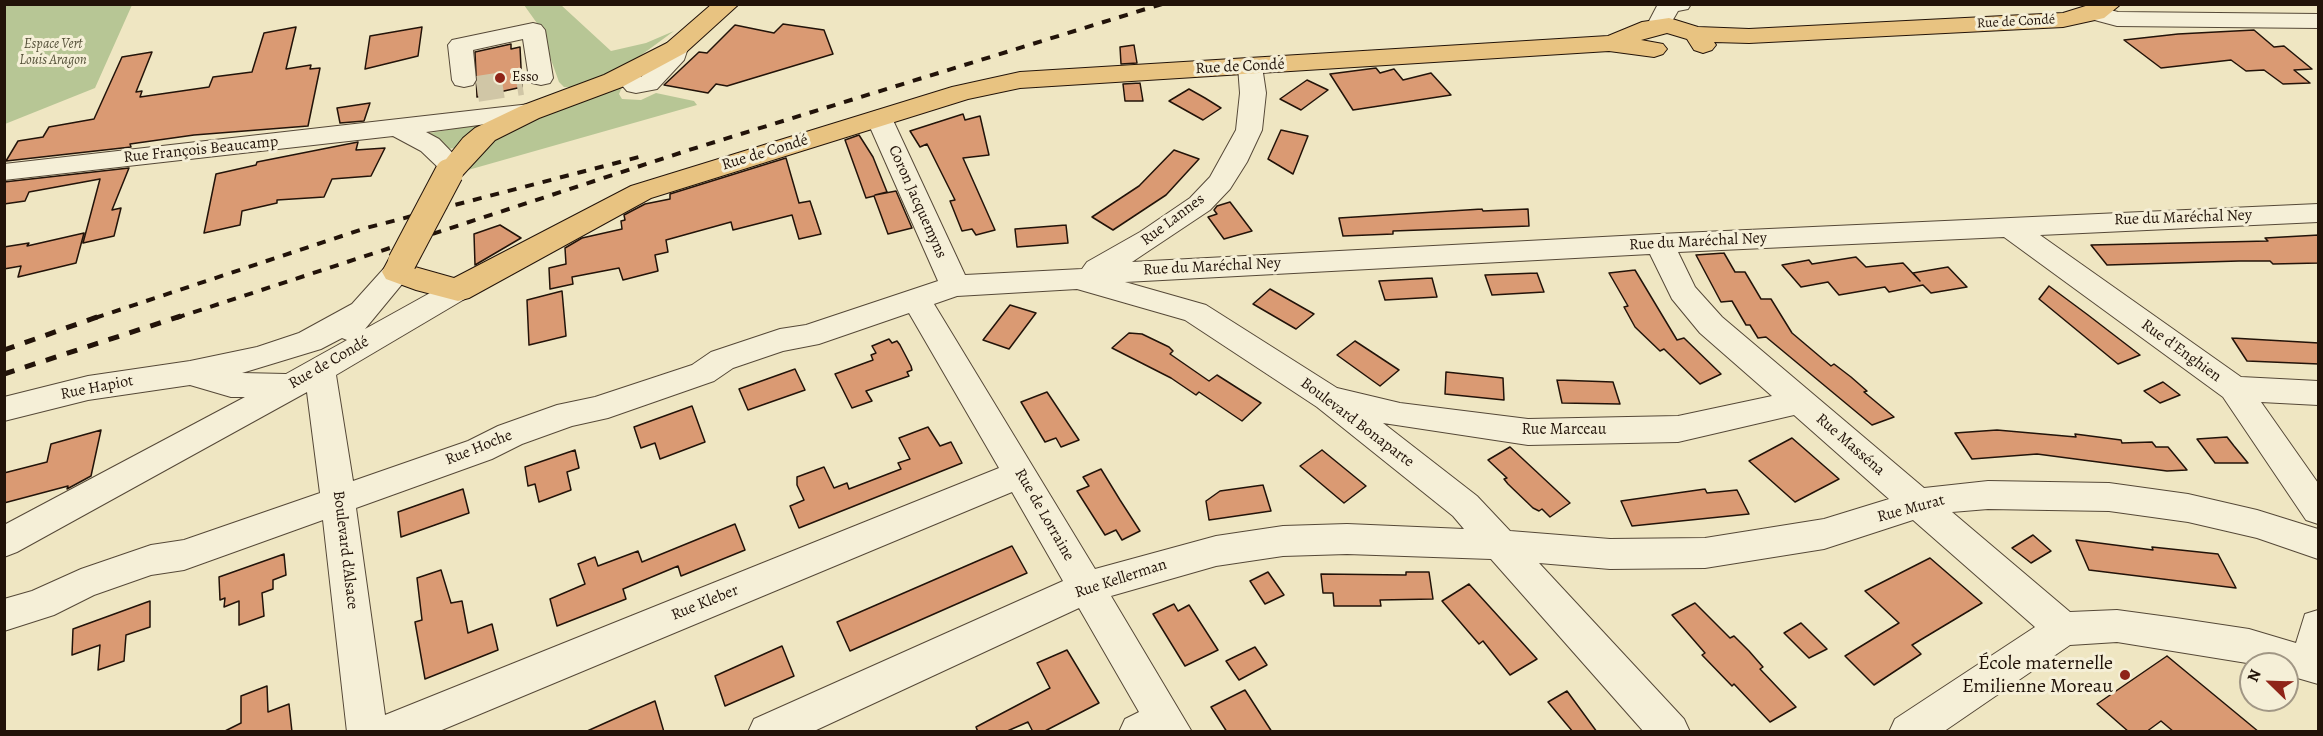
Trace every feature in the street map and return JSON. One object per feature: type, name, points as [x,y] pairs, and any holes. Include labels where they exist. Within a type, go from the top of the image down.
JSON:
[{"type":"main road","points":[[458,290],[427,283],[400,267],[450,170],[485,134],[530,112],[625,75],[676,48],[727,4]]},
{"type":"main road","name":"Rue de Condé","points":[[458,290],[641,192],[879,117],[961,93],[1020,80],[1609,43],[1653,35],[1672,55],[1690,56],[1701,50],[1700,39],[2063,20],[2102,9]]},
{"type":"street","points":[[1653,35],[1669,6],[1680,4]]},
{"type":"street","name":"Rue de Condé","points":[[2102,9],[2117,19],[2319,21]]},
{"type":"street","points":[[461,120],[470,85],[460,45],[533,30],[531,74],[559,101]]},
{"type":"street","name":"Rue Lannes","points":[[1077,279],[1150,239],[1200,204],[1220,183],[1234,162],[1249,130],[1253,93],[1250,66]]},
{"type":"street","name":"Rue François Beaucamp","points":[[4,172],[530,112]]},
{"type":"street","name":"Coron Jacquemyns","points":[[879,117],[955,286]]},
{"type":"street","points":[[397,128],[430,145],[450,170]]},
{"type":"street","name":"Rue du Maréchal Ney","points":[[1077,279],[1128,272],[1659,243],[2008,225],[2319,213]]},
{"type":"street","name":"Rue d'Enghien","points":[[2008,225],[2234,389],[2319,510]]},
{"type":"street","name":"Rue Masséna","points":[[1659,243],[1683,292],[1711,325],[2063,629]]},
{"type":"street","points":[[260,358],[319,368],[361,312],[400,267]]},
{"type":"street","name":"Boulevard Bonaparte","points":[[955,286],[1077,279],[1195,312],[1328,398],[1465,506],[1670,732]]},
{"type":"street","name":"Rue Hoche","points":[[4,615],[41,604],[81,584],[151,560],[184,555],[480,450],[510,435],[569,414],[597,409],[703,373],[732,357],[780,340],[808,336],[955,286]]},
{"type":"street","name":"Rue de Condé","points":[[4,542],[458,290]]},
{"type":"street","name":"Rue de Lorraine","points":[[916,299],[1087,587],[1158,727]]},
{"type":"street","name":"Rue Hapiot","points":[[4,409],[97,386],[190,373],[260,358],[310,341],[339,327],[361,312]]},
{"type":"street","name":"Boulevard d'Alsace","points":[[319,368],[367,732]]},
{"type":"street","name":"Rue Hapiot","points":[[190,373],[231,385],[288,386]]},
{"type":"street","points":[[2234,389],[2319,393]]},
{"type":"street","name":"Rue Marceau","points":[[1328,398],[1400,415],[1528,432],[1678,429],[1800,402]]},
{"type":"street","name":"Rue Kleber","points":[[390,732],[1020,474]]},
{"type":"street","name":"Rue Murat","points":[[1502,545],[1610,554],[1733,550],[1824,534],[1931,500],[1988,495],[2109,497],[2188,508],[2257,524],[2319,544]]},
{"type":"street","name":"Rue Kellerman","points":[[768,732],[1087,587],[1215,551],[1283,541],[1347,539],[1502,545]]},
{"type":"street","points":[[1909,732],[2063,629],[2117,626],[2249,646],[2315,665],[2319,626]]},
{"type":"green space","name":"Espace Vert Louis Aragon","points":[[5,4],[132,5],[95,88],[5,124]]},
{"type":"green space","points":[[524,5],[561,5],[611,51],[646,43],[674,31],[625,67],[572,87],[564,87],[559,82],[539,26]]},
{"type":"green space","points":[[623,85],[619,94],[622,99],[641,100],[656,93],[694,101],[697,105],[461,172],[490,142],[520,124]]},
{"type":"green space","points":[[483,125],[454,148],[448,149],[430,133]]},
{"type":"building","points":[[783,24],[824,30],[833,54],[727,86],[716,84],[708,93],[664,85],[699,52],[707,53],[735,25],[774,33]]},
{"type":"building","points":[[296,27],[286,69],[311,65],[310,69],[320,68],[308,126],[194,135],[130,144],[131,147],[6,161],[18,141],[43,137],[49,127],[94,119],[122,57],[152,52],[136,92],[142,91],[140,97],[209,87],[213,77],[252,72],[264,33]]},
{"type":"building","points":[[422,27],[418,56],[365,69],[370,36]]},
{"type":"building","points":[[2254,30],[2274,47],[2284,46],[2312,69],[2294,70],[2310,83],[2283,84],[2264,70],[2246,71],[2231,60],[2161,68],[2124,40],[2178,34]]},
{"type":"building","points":[[511,44],[511,49],[520,47],[522,87],[477,97],[475,52]]},
{"type":"building","points":[[1134,45],[1137,63],[1121,64],[1120,47]]},
{"type":"building","points":[[1376,68],[1380,73],[1394,69],[1403,80],[1431,73],[1451,95],[1353,110],[1330,74]]},
{"type":"building","points":[[1307,80],[1328,90],[1301,110],[1280,99]]},
{"type":"building","points":[[1140,83],[1143,101],[1125,101],[1123,84]]},
{"type":"building","points":[[1189,89],[1221,108],[1203,120],[1169,101]]},
{"type":"building","points":[[370,103],[364,121],[340,123],[337,108]]},
{"type":"building","points":[[963,114],[965,120],[980,116],[989,155],[963,158],[995,230],[976,235],[972,229],[962,231],[950,201],[955,200],[927,144],[920,147],[910,131]]},
{"type":"building","points":[[1281,130],[1308,136],[1293,174],[1268,159]]},
{"type":"building","points":[[859,135],[873,157],[887,192],[875,195],[896,191],[912,228],[888,234],[874,196],[866,198],[845,140]]},
{"type":"building","points":[[358,142],[356,150],[385,148],[371,176],[332,179],[324,197],[277,200],[277,203],[242,211],[240,225],[204,233],[216,174],[256,165],[257,162]]},
{"type":"building","points":[[1174,150],[1199,159],[1166,195],[1113,230],[1092,217],[1139,186]]},
{"type":"building","points":[[786,158],[799,203],[810,201],[821,234],[799,239],[792,215],[733,230],[731,222],[666,240],[668,252],[655,255],[658,271],[623,280],[619,268],[572,277],[573,284],[550,289],[549,268],[566,264],[565,248],[582,238],[622,229],[621,221],[625,220],[624,215],[645,204],[670,199],[670,194]]},
{"type":"building","points":[[129,168],[112,210],[121,208],[114,236],[83,243],[100,179],[29,192],[25,201],[4,204],[4,182]]},
{"type":"building","points":[[1230,202],[1252,231],[1224,239],[1208,217],[1217,214],[1214,210],[1217,206]]},
{"type":"building","points":[[1482,209],[1483,211],[1528,209],[1529,226],[1393,231],[1393,234],[1343,236],[1339,218]]},
{"type":"building","points":[[500,225],[521,238],[475,265],[474,234]]},
{"type":"building","points":[[1066,225],[1068,243],[1017,247],[1015,229]]},
{"type":"building","points":[[84,233],[76,263],[18,277],[21,266],[4,269],[4,247],[29,243],[27,246]]},
{"type":"building","points":[[2319,235],[2319,263],[2273,264],[2270,261],[2239,261],[2107,265],[2091,245],[2268,241],[2265,238]]},
{"type":"building","points":[[1724,253],[1735,272],[1745,272],[1761,299],[1771,299],[1792,333],[1831,366],[1834,364],[1851,377],[1867,391],[1864,392],[1894,417],[1872,425],[1766,337],[1758,338],[1750,325],[1746,325],[1732,301],[1721,302],[1696,255]]},
{"type":"building","points":[[1856,257],[1866,267],[1903,263],[1920,281],[1913,273],[1948,267],[1967,287],[1931,293],[1923,285],[1889,292],[1885,287],[1839,295],[1828,282],[1801,287],[1782,265],[1809,260],[1812,264]]},
{"type":"building","points":[[1635,270],[1677,340],[1684,338],[1721,374],[1700,384],[1664,349],[1660,351],[1635,327],[1624,307],[1628,306],[1609,273]]},
{"type":"building","points":[[1537,273],[1544,292],[1492,295],[1485,275]]},
{"type":"building","points":[[1432,278],[1437,297],[1385,300],[1379,281]]},
{"type":"building","points":[[2049,286],[2140,355],[2118,364],[2039,299]]},
{"type":"building","points":[[1270,289],[1314,314],[1296,329],[1253,304]]},
{"type":"building","points":[[562,291],[566,336],[529,345],[527,300]]},
{"type":"building","points":[[1010,305],[1036,313],[1009,349],[983,340]]},
{"type":"building","points":[[1129,333],[1142,334],[1169,347],[1173,351],[1170,354],[1209,381],[1217,375],[1261,403],[1242,421],[1199,392],[1196,395],[1171,378],[1112,348]]},
{"type":"building","points":[[2232,338],[2319,343],[2319,364],[2247,361]]},
{"type":"building","points":[[889,339],[892,343],[897,341],[900,345],[911,366],[912,370],[907,372],[909,376],[866,391],[872,401],[852,408],[835,374],[873,360],[871,355],[876,353],[872,346]]},
{"type":"building","points":[[1355,341],[1399,370],[1380,386],[1337,355]]},
{"type":"building","points":[[795,369],[805,390],[748,410],[739,389]]},
{"type":"building","points":[[1446,372],[1503,378],[1504,400],[1445,394]]},
{"type":"building","points":[[1557,380],[1613,382],[1620,404],[1562,403]]},
{"type":"building","points":[[2163,382],[2180,395],[2160,403],[2144,391]]},
{"type":"building","points":[[1047,392],[1079,440],[1061,447],[1056,438],[1045,442],[1021,402]]},
{"type":"building","points":[[692,406],[705,442],[660,459],[655,443],[641,448],[634,427]]},
{"type":"building","points":[[928,427],[940,446],[951,442],[962,463],[799,528],[790,506],[804,500],[797,485],[797,477],[824,467],[834,488],[847,483],[849,489],[901,469],[898,463],[910,459],[899,438]]},
{"type":"building","points":[[101,430],[91,476],[67,489],[68,486],[4,503],[4,473],[47,462],[51,444]]},
{"type":"building","points":[[1997,430],[2076,437],[2075,434],[2121,440],[2122,443],[2152,442],[2156,447],[2168,447],[2187,470],[2167,471],[2037,454],[1972,459],[1955,433]]},
{"type":"building","points":[[2227,437],[2248,463],[2215,463],[2197,439]]},
{"type":"building","points":[[1792,438],[1839,479],[1795,502],[1749,461]]},
{"type":"building","points":[[1510,447],[1570,503],[1550,517],[1542,509],[1539,511],[1533,508],[1508,484],[1504,479],[1507,478],[1488,460]]},
{"type":"building","points":[[575,450],[579,468],[567,472],[571,490],[539,502],[535,484],[528,486],[525,467]]},
{"type":"building","points":[[1322,450],[1366,486],[1344,503],[1300,466]]},
{"type":"building","points":[[1101,469],[1140,531],[1122,540],[1116,530],[1105,535],[1077,491],[1089,486],[1083,477]]},
{"type":"building","points":[[1263,485],[1271,511],[1209,520],[1206,501],[1220,491]]},
{"type":"building","points":[[463,489],[469,513],[401,537],[398,512]]},
{"type":"building","points":[[1705,489],[1707,493],[1737,490],[1749,514],[1632,526],[1621,501]]},
{"type":"building","points":[[735,524],[745,550],[681,576],[678,566],[623,589],[626,599],[557,626],[550,599],[585,584],[578,564],[595,557],[598,566],[638,551],[642,562]]},
{"type":"building","points":[[2033,535],[2051,551],[2031,563],[2012,548]]},
{"type":"building","points":[[2076,540],[2153,550],[2152,547],[2218,554],[2236,588],[2089,570]]},
{"type":"building","points":[[1012,546],[1027,573],[850,651],[837,622]]},
{"type":"building","points":[[284,554],[286,575],[273,580],[273,589],[262,593],[264,616],[239,625],[239,601],[224,607],[225,598],[220,600],[219,577]]},
{"type":"building","points":[[1930,558],[1982,603],[1912,645],[1921,654],[1874,685],[1845,656],[1899,623],[1865,591]]},
{"type":"building","points":[[441,570],[451,603],[462,601],[468,633],[492,624],[498,650],[425,679],[415,622],[422,620],[417,578]]},
{"type":"building","points":[[1268,572],[1284,595],[1265,604],[1250,581]]},
{"type":"building","points":[[1406,572],[1429,572],[1433,599],[1380,600],[1381,606],[1334,606],[1333,593],[1323,593],[1321,574],[1406,575]]},
{"type":"building","points":[[1469,584],[1537,659],[1510,675],[1483,641],[1479,644],[1442,601]]},
{"type":"building","points":[[150,601],[150,627],[126,635],[124,661],[98,670],[100,645],[72,655],[73,629]]},
{"type":"building","points":[[1695,603],[1730,638],[1734,636],[1749,651],[1763,667],[1760,669],[1796,707],[1770,722],[1734,684],[1732,686],[1702,655],[1705,653],[1672,615]]},
{"type":"building","points":[[1174,604],[1178,611],[1189,605],[1218,650],[1185,666],[1153,614]]},
{"type":"building","points":[[1801,623],[1827,649],[1809,658],[1784,633]]},
{"type":"building","points":[[782,646],[794,676],[725,706],[715,676]]},
{"type":"building","points":[[1255,647],[1267,665],[1239,680],[1226,661]]},
{"type":"building","points":[[1067,650],[1099,703],[1043,732],[1033,732],[1028,722],[1005,732],[978,732],[976,727],[1050,688],[1037,663]]},
{"type":"building","points":[[2167,656],[2259,732],[2174,732],[2161,721],[2146,732],[2129,732],[2097,704]]},
{"type":"building","points":[[267,686],[268,712],[289,704],[292,732],[223,732],[241,723],[241,696]]},
{"type":"building","points":[[1245,690],[1272,732],[1227,732],[1211,707]]},
{"type":"building","points":[[1567,691],[1597,732],[1573,732],[1548,702]]},
{"type":"building","points":[[655,701],[664,732],[585,732],[634,710]]},
{"type":"tunnel","points":[[477,89],[522,82]]},
{"type":"railway","points":[[176,318],[689,150],[1162,4]]},
{"type":"railway","points":[[95,318],[366,228],[639,157]]},
{"type":"railway","points":[[4,350],[100,316]]},
{"type":"railway","points":[[4,374],[181,316]]},
{"type":"place","name":"Esso","points":[[500,78]]},
{"type":"place","name":"École maternelle Emilienne Moreau","points":[[2125,675]]}]
